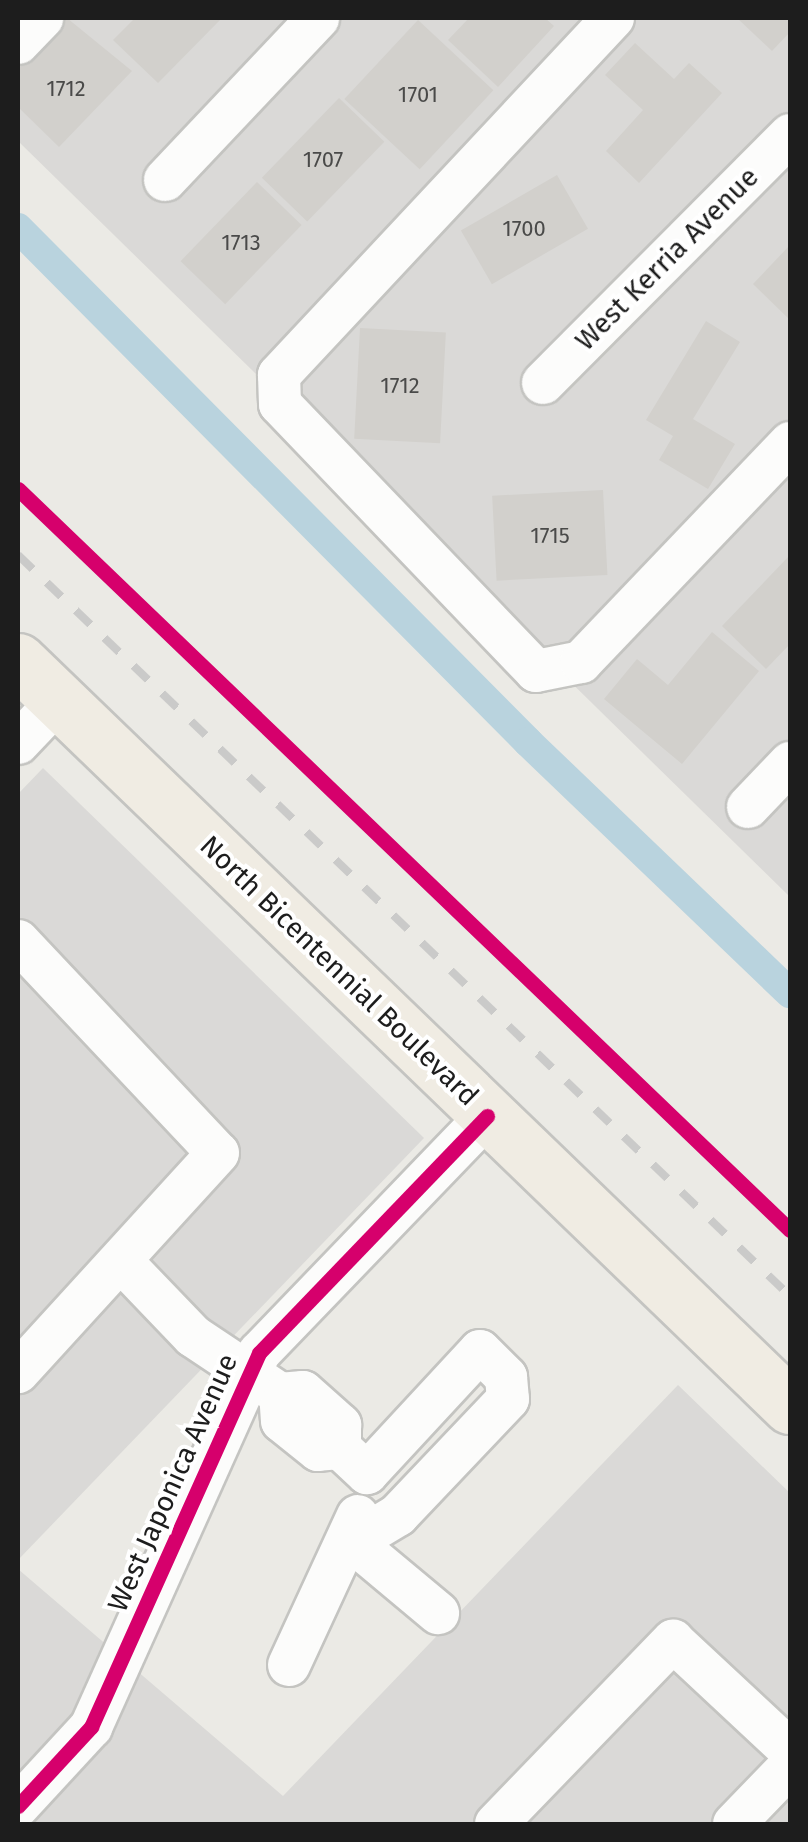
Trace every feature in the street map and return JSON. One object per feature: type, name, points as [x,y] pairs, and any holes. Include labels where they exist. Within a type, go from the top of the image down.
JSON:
[{"type":"main road","name":"North Bicentennial Boulevard","points":[[18,661],[790,1406]]},
{"type":"street","points":[[18,43],[42,18]]},
{"type":"street","points":[[166,180],[318,18]]},
{"type":"street","points":[[614,18],[279,375],[280,404],[536,672],[581,662],[790,443]]},
{"type":"street","name":"West Kerria Avenue","points":[[544,382],[790,135]]},
{"type":"street","points":[[18,743],[59,700]]},
{"type":"street","points":[[748,807],[790,763]]},
{"type":"street","points":[[18,941],[218,1146],[214,1165],[18,1372]]},
{"type":"street","name":"West Japonica Avenue","points":[[18,1806],[91,1727],[265,1382],[488,1116]]},
{"type":"street","points":[[124,1262],[194,1336],[265,1382],[282,1421],[318,1450],[354,1461]]},
{"type":"street","points":[[289,1665],[353,1542],[354,1461],[480,1352],[506,1376],[508,1399],[398,1515],[353,1542]]},
{"type":"street","points":[[353,1542],[438,1613]]},
{"type":"street","points":[[496,1824],[672,1641],[790,1750]]},
{"type":"street","points":[[734,1824],[790,1766]]},
{"type":"shaded area","points":[[18,18],[790,18],[790,897],[18,141]]},
{"type":"shaded area","points":[[43,768],[424,1138],[18,1560],[18,794]]},
{"type":"shaded area","points":[[678,1385],[790,1493],[790,1824],[18,1824],[18,1569],[283,1796]]},
{"type":"building","points":[[67,18],[132,71],[59,147],[18,107],[18,69]]},
{"type":"building","points":[[135,18],[222,18],[158,83],[113,40]]},
{"type":"building","points":[[469,18],[545,18],[554,26],[498,87],[448,40]]},
{"type":"building","points":[[737,18],[790,18],[790,32],[772,51]]},
{"type":"building","points":[[418,20],[493,90],[420,169],[344,99]]},
{"type":"building","points":[[635,43],[674,79],[689,63],[722,93],[639,183],[606,151],[643,110],[605,75]]},
{"type":"building","points":[[339,98],[384,142],[307,222],[262,178]]},
{"type":"building","points":[[557,175],[588,229],[492,284],[461,231]]},
{"type":"building","points":[[257,182],[302,225],[225,304],[181,261]]},
{"type":"building","points":[[790,245],[790,320],[753,284]]},
{"type":"building","points":[[706,321],[740,342],[693,419],[735,444],[708,489],[659,460],[673,436],[646,420]]},
{"type":"building","points":[[360,328],[446,333],[440,443],[354,439]]},
{"type":"building","points":[[603,490],[607,575],[497,581],[492,496]]},
{"type":"building","points":[[790,555],[790,644],[766,669],[722,626]]},
{"type":"building","points":[[712,632],[759,671],[682,764],[604,699],[637,659],[668,685]]},
{"type":"waterway","points":[[18,228],[528,742],[790,993]]},
{"type":"railway","points":[[18,555],[790,1296]]},
{"type":"cycle path","points":[[18,489],[790,1230]]},
{"type":"cycle path","points":[[18,1806],[91,1727],[259,1353],[487,1116]]}]
